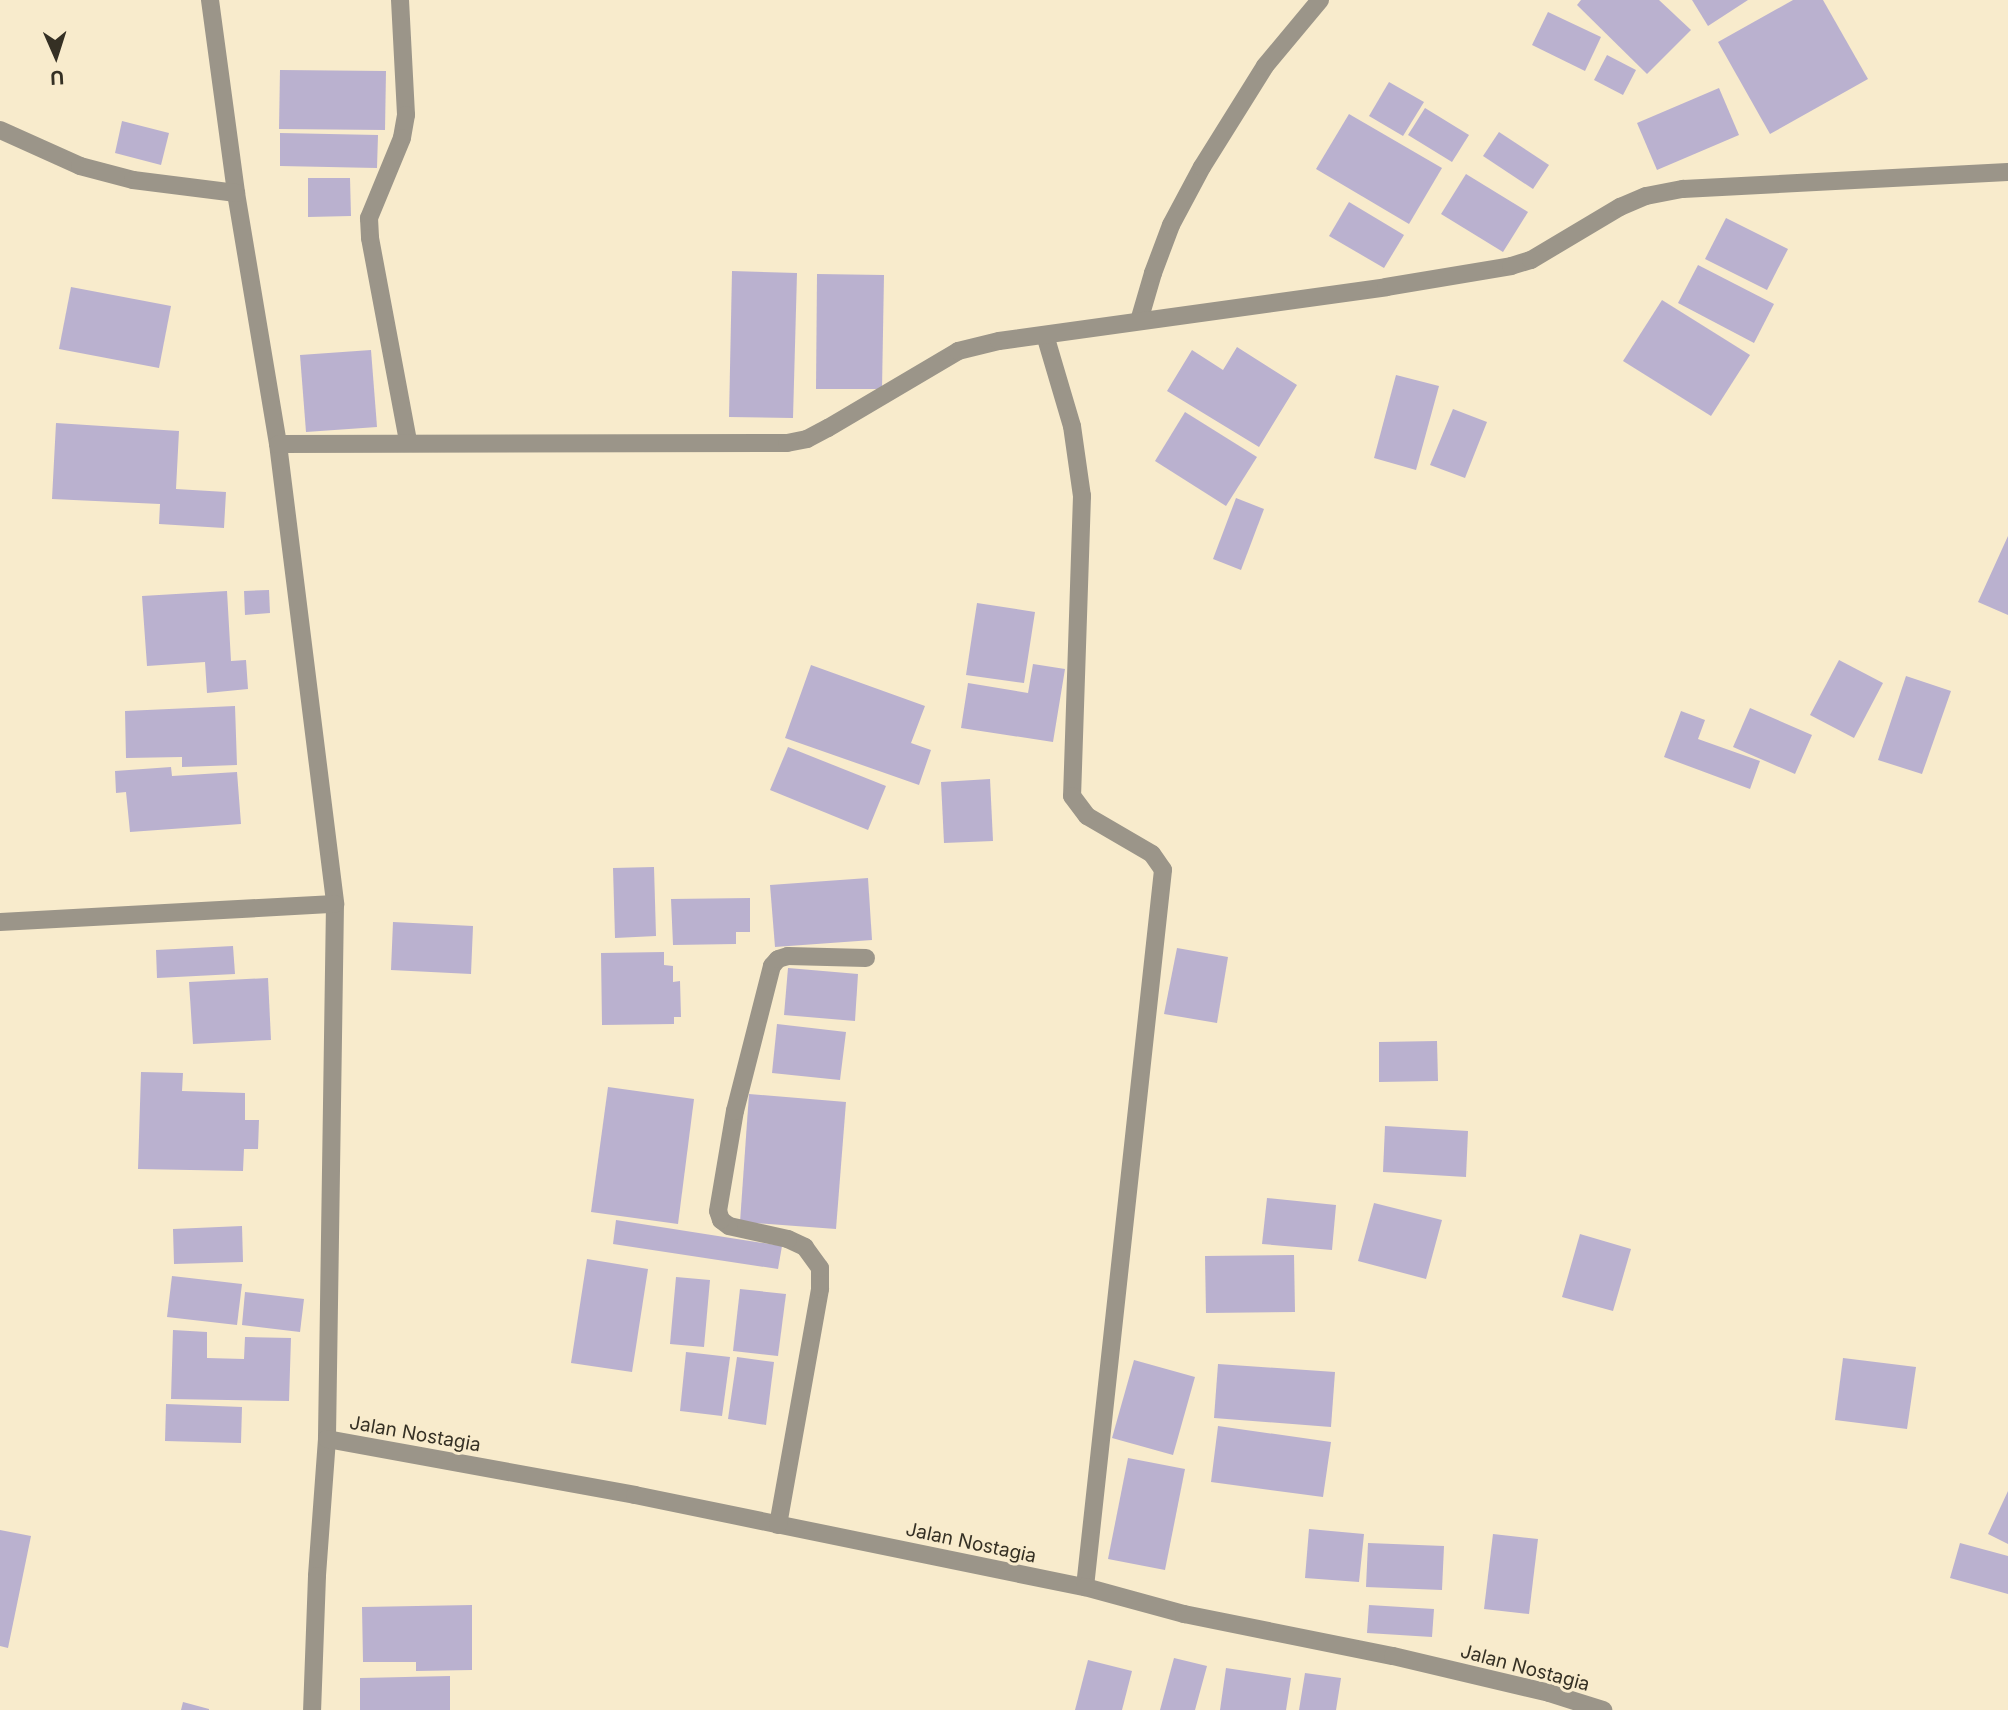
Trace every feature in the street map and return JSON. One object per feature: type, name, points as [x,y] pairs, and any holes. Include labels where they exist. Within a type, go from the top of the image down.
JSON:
[{"type":"street","points":[[210,0],[236,193],[278,444],[335,904],[327,1439],[312,1710]]},
{"type":"street","points":[[400,0],[406,114],[402,138],[369,218],[370,237],[408,442]]},
{"type":"street","points":[[1139,321],[1171,225],[1202,167],[1265,66],[1320,0]]},
{"type":"street","points":[[0,130],[80,166],[133,180],[236,193]]},
{"type":"street","points":[[278,444],[787,443],[807,439],[828,428],[958,351],[999,341],[1511,266],[1531,260],[1620,207],[1646,196],[1683,189],[2008,172]]},
{"type":"street","points":[[1045,335],[1072,426],[1082,496],[1072,796],[1087,816],[1152,853],[1163,870],[1085,1587]]},
{"type":"street","points":[[0,922],[335,904]]},
{"type":"street","points":[[778,1525],[820,1289],[820,1268],[805,1247],[788,1239],[729,1226],[721,1220],[718,1211],[735,1111],[772,966],[778,959],[788,956],[866,958]]},
{"type":"street","name":"Jalan Nostagia","points":[[327,1439],[1085,1587],[1184,1614],[1392,1656],[1549,1693],[1603,1710]]},
{"type":"building","points":[[1581,0],[1659,0],[1691,30],[1647,74],[1577,5]]},
{"type":"building","points":[[1692,0],[1748,0],[1708,26]]},
{"type":"building","points":[[1793,0],[1823,0],[1868,79],[1770,134],[1718,42]]},
{"type":"building","points":[[1548,12],[1601,37],[1585,71],[1532,45]]},
{"type":"building","points":[[1607,55],[1636,70],[1623,95],[1594,80]]},
{"type":"building","points":[[280,70],[386,71],[385,130],[279,129]]},
{"type":"building","points":[[1389,82],[1424,102],[1403,136],[1369,116]]},
{"type":"building","points":[[1719,88],[1739,135],[1657,170],[1637,123]]},
{"type":"building","points":[[1425,108],[1469,135],[1452,162],[1408,135]]},
{"type":"building","points":[[1349,114],[1442,168],[1409,224],[1316,169]]},
{"type":"building","points":[[122,121],[169,133],[161,165],[115,153]]},
{"type":"building","points":[[1499,132],[1549,165],[1533,189],[1483,156]]},
{"type":"building","points":[[280,133],[378,135],[377,168],[280,166]]},
{"type":"building","points":[[1466,174],[1528,212],[1503,252],[1441,214]]},
{"type":"building","points":[[308,178],[350,178],[351,216],[308,217]]},
{"type":"building","points":[[1349,202],[1404,235],[1384,268],[1329,236]]},
{"type":"building","points":[[1726,218],[1788,249],[1767,290],[1705,259]]},
{"type":"building","points":[[1698,265],[1774,304],[1754,343],[1678,303]]},
{"type":"building","points":[[732,271],[797,273],[793,418],[729,417]]},
{"type":"building","points":[[817,274],[884,275],[882,389],[816,389]]},
{"type":"building","points":[[71,287],[171,306],[159,368],[59,349]]},
{"type":"building","points":[[1662,300],[1750,355],[1711,416],[1623,361]]},
{"type":"building","points":[[1237,347],[1297,385],[1259,447],[1167,391],[1192,350],[1223,370]]},
{"type":"building","points":[[371,350],[377,427],[306,432],[300,355]]},
{"type":"building","points":[[1396,375],[1439,386],[1416,470],[1374,458]]},
{"type":"building","points":[[1453,409],[1487,422],[1465,478],[1430,465]]},
{"type":"building","points":[[1185,412],[1257,457],[1226,506],[1155,461]]},
{"type":"building","points":[[56,423],[179,431],[176,489],[226,492],[224,528],[159,524],[160,504],[52,499]]},
{"type":"building","points":[[1236,498],[1264,509],[1241,570],[1213,559]]},
{"type":"building","points":[[2008,536],[2008,615],[1978,602]]},
{"type":"building","points":[[269,590],[270,613],[245,615],[244,591]]},
{"type":"building","points":[[227,591],[231,661],[246,660],[248,689],[207,693],[205,662],[147,666],[142,596]]},
{"type":"building","points":[[977,603],[1035,612],[1024,683],[966,675]]},
{"type":"building","points":[[1839,660],[1883,683],[1854,738],[1810,715]]},
{"type":"building","points":[[1033,664],[1065,669],[1053,742],[961,728],[968,683],[1028,693]]},
{"type":"building","points":[[811,665],[925,706],[911,743],[931,750],[919,785],[785,738]]},
{"type":"building","points":[[1906,676],[1951,691],[1922,774],[1878,760]]},
{"type":"building","points":[[235,706],[237,765],[182,767],[182,757],[126,758],[125,711]]},
{"type":"building","points":[[1750,708],[1812,735],[1795,774],[1733,747]]},
{"type":"building","points":[[1681,711],[1705,720],[1698,739],[1760,761],[1750,789],[1664,757]]},
{"type":"building","points":[[788,747],[886,786],[868,830],[770,790]]},
{"type":"building","points":[[171,767],[172,776],[237,772],[241,824],[130,832],[126,792],[116,793],[115,771]]},
{"type":"building","points":[[990,779],[993,841],[944,843],[941,782]]},
{"type":"building","points":[[654,867],[656,936],[615,938],[613,868]]},
{"type":"building","points":[[868,878],[872,940],[775,947],[770,885]]},
{"type":"building","points":[[750,898],[750,932],[736,932],[736,944],[673,945],[671,899]]},
{"type":"building","points":[[393,922],[473,926],[471,974],[391,970]]},
{"type":"building","points":[[233,946],[235,974],[157,978],[156,950]]},
{"type":"building","points":[[1177,948],[1228,957],[1217,1023],[1164,1014]]},
{"type":"building","points":[[664,952],[664,965],[673,966],[673,982],[680,981],[681,1017],[674,1017],[674,1024],[602,1025],[601,953]]},
{"type":"building","points":[[788,968],[858,974],[855,1021],[784,1015]]},
{"type":"building","points":[[268,978],[271,1040],[193,1044],[189,982]]},
{"type":"building","points":[[777,1024],[846,1032],[840,1080],[772,1073]]},
{"type":"building","points":[[1437,1041],[1438,1081],[1379,1082],[1379,1042]]},
{"type":"building","points":[[141,1072],[183,1073],[182,1091],[245,1093],[245,1120],[259,1120],[258,1149],[244,1149],[243,1171],[138,1169]]},
{"type":"building","points":[[608,1087],[694,1099],[678,1224],[591,1212]]},
{"type":"building","points":[[749,1094],[846,1102],[836,1229],[740,1222]]},
{"type":"building","points":[[1385,1126],[1468,1131],[1466,1177],[1383,1172]]},
{"type":"building","points":[[1267,1198],[1336,1205],[1332,1250],[1262,1244]]},
{"type":"building","points":[[1374,1203],[1442,1220],[1426,1279],[1358,1261]]},
{"type":"building","points":[[616,1220],[782,1246],[778,1269],[613,1244]]},
{"type":"building","points":[[242,1226],[243,1262],[174,1264],[173,1229]]},
{"type":"building","points":[[1580,1234],[1631,1249],[1613,1311],[1562,1297]]},
{"type":"building","points":[[1294,1255],[1295,1312],[1206,1313],[1205,1256]]},
{"type":"building","points":[[587,1259],[648,1269],[632,1372],[571,1363]]},
{"type":"building","points":[[172,1276],[242,1284],[237,1325],[167,1317]]},
{"type":"building","points":[[676,1277],[710,1280],[704,1347],[670,1344]]},
{"type":"building","points":[[740,1289],[786,1294],[778,1356],[733,1351]]},
{"type":"building","points":[[245,1292],[304,1299],[300,1332],[242,1325]]},
{"type":"building","points":[[173,1330],[207,1332],[207,1358],[244,1359],[245,1337],[291,1338],[289,1401],[171,1399]]},
{"type":"building","points":[[686,1352],[730,1357],[722,1416],[680,1411]]},
{"type":"building","points":[[737,1357],[774,1362],[766,1425],[728,1419]]},
{"type":"building","points":[[1843,1358],[1916,1367],[1907,1429],[1835,1420]]},
{"type":"building","points":[[1134,1360],[1195,1377],[1173,1455],[1112,1438]]},
{"type":"building","points":[[1218,1364],[1335,1372],[1331,1427],[1214,1418]]},
{"type":"building","points":[[166,1404],[242,1407],[241,1443],[165,1441]]},
{"type":"building","points":[[1218,1426],[1331,1442],[1323,1497],[1211,1482]]},
{"type":"building","points":[[1128,1458],[1185,1469],[1165,1570],[1108,1559]]},
{"type":"building","points":[[2008,1491],[2008,1544],[1988,1534]]},
{"type":"building","points":[[1309,1529],[1364,1534],[1359,1582],[1305,1578]]},
{"type":"building","points":[[0,1530],[31,1536],[8,1648],[0,1646]]},
{"type":"building","points":[[1493,1534],[1538,1539],[1529,1614],[1484,1609]]},
{"type":"building","points":[[1368,1543],[1444,1546],[1442,1590],[1366,1587]]},
{"type":"building","points":[[1960,1543],[2008,1556],[2008,1594],[1950,1578]]},
{"type":"building","points":[[472,1605],[472,1670],[416,1671],[416,1662],[363,1662],[362,1607]]},
{"type":"building","points":[[1369,1605],[1434,1609],[1432,1637],[1367,1633]]},
{"type":"building","points":[[1174,1658],[1207,1666],[1195,1710],[1160,1710]]},
{"type":"building","points":[[1088,1660],[1132,1671],[1122,1710],[1075,1710]]},
{"type":"building","points":[[1226,1668],[1291,1678],[1286,1710],[1220,1710]]},
{"type":"building","points":[[1305,1673],[1341,1678],[1336,1710],[1299,1710]]},
{"type":"building","points":[[450,1676],[450,1710],[360,1710],[360,1678]]},
{"type":"building","points":[[183,1702],[209,1709],[209,1710],[181,1710]]}]
